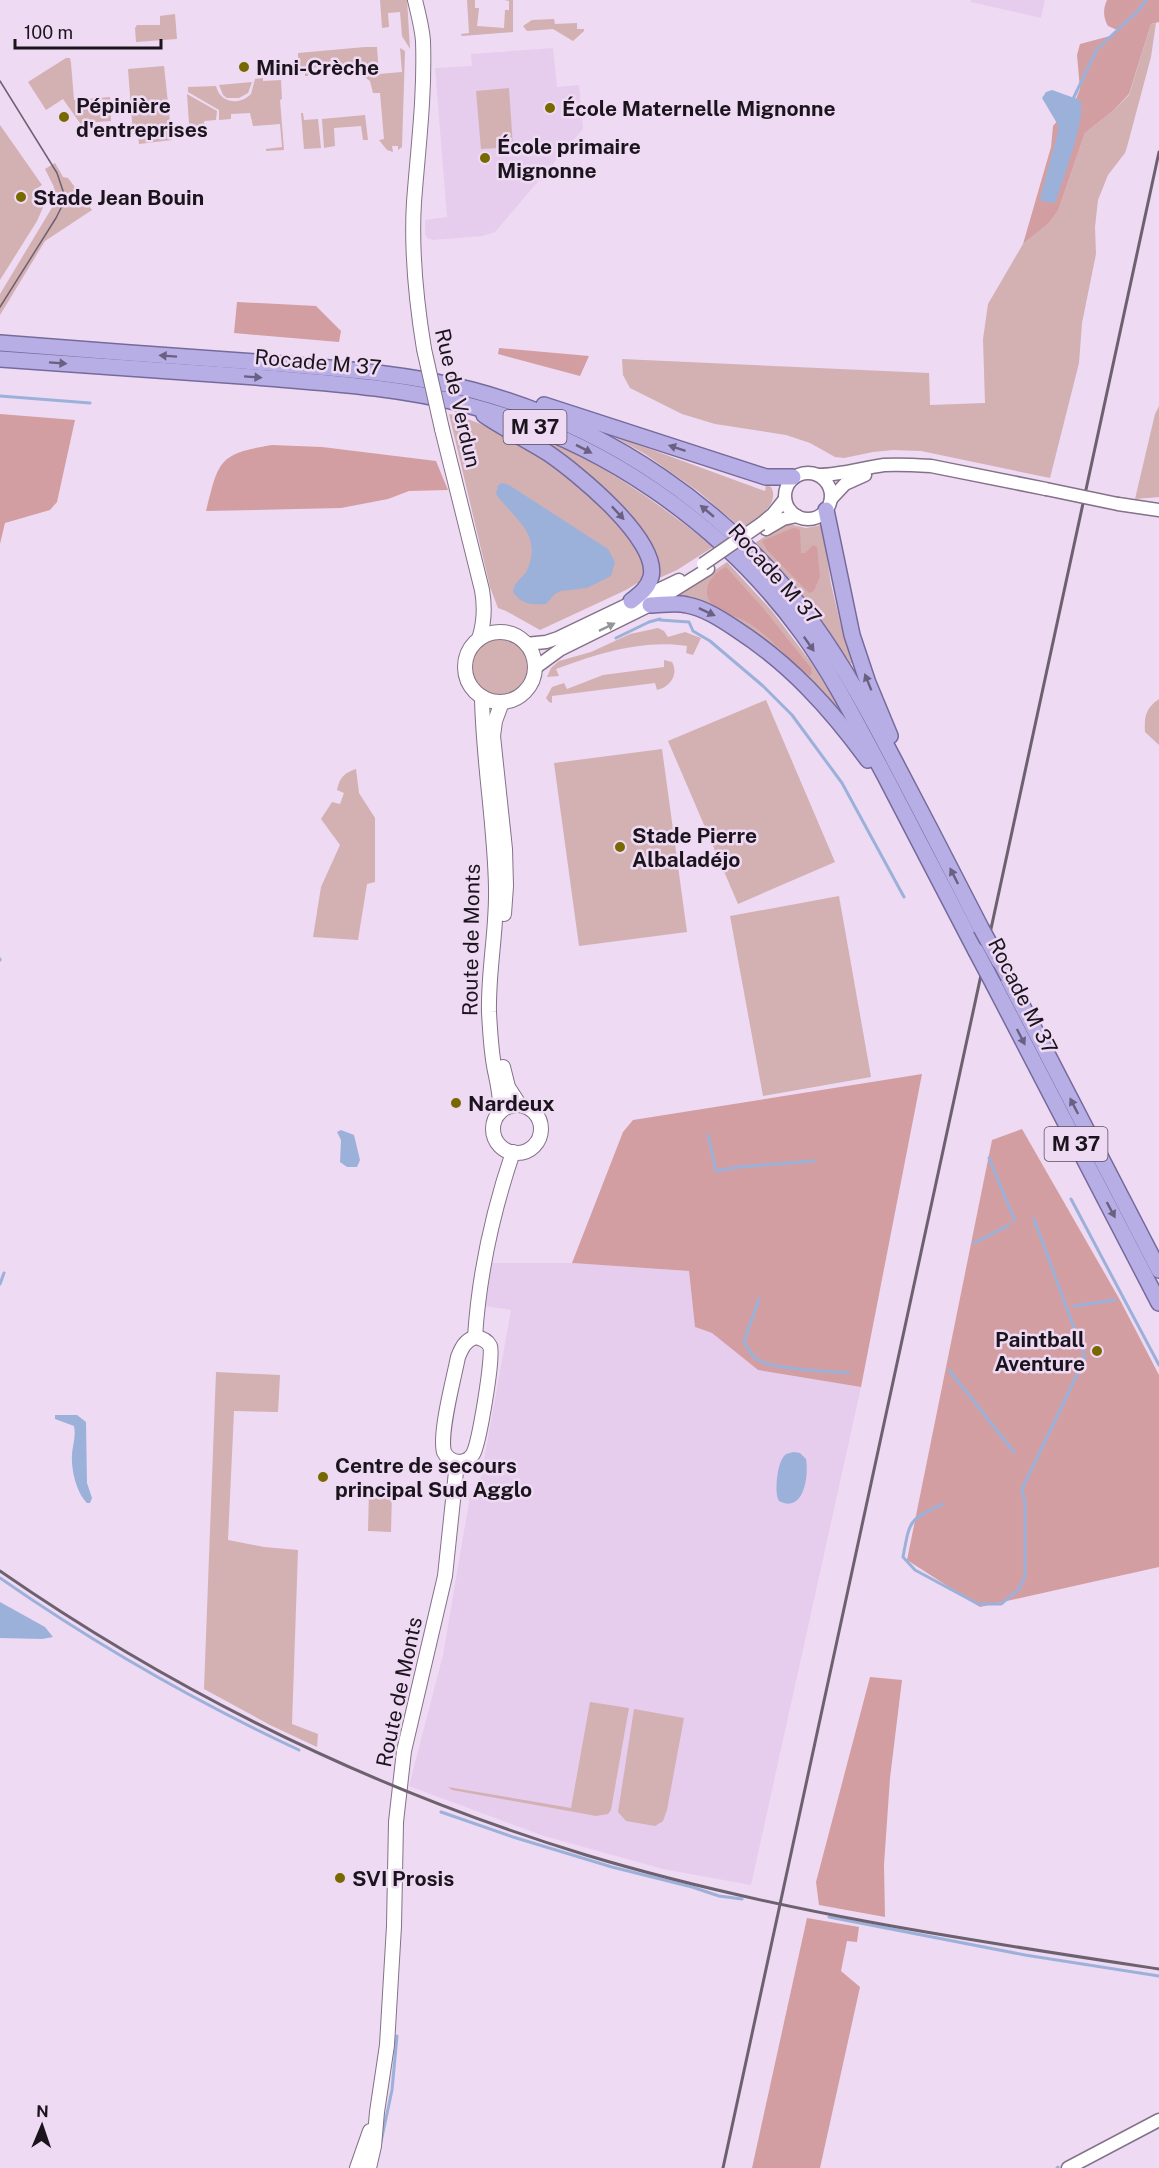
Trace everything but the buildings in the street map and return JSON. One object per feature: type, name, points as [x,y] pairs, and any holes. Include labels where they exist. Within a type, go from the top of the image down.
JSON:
[{"type":"highway","name":"Rocade M 37","points":[[0,344],[360,371],[427,380],[496,397],[563,423],[631,457],[679,489],[731,532],[778,579],[825,640],[855,689],[902,776],[1159,1270]]},
{"type":"highway","name":"Rocade M 37","points":[[0,359],[350,385],[415,393],[470,405],[540,429],[607,461],[670,501],[714,537],[766,590],[807,641],[842,696],[1159,1303]]},
{"type":"highway","points":[[496,397],[549,406],[766,477],[793,477]]},
{"type":"highway","points":[[470,405],[563,464],[605,500],[633,531],[647,551],[652,567],[651,577],[645,590],[632,602]]},
{"type":"highway","points":[[829,504],[852,635],[863,669],[887,725],[902,776]]},
{"type":"highway","points":[[650,605],[679,603],[699,609],[727,623],[775,657],[824,703],[901,806]]},
{"type":"main road","name":"Rue de Verdun","points":[[414,0],[411,155],[414,201],[413,263],[424,349],[484,601],[483,624],[479,639]]},
{"type":"main road","name":"Rue de Verdun","points":[[484,601],[505,633]]},
{"type":"main road","points":[[496,633],[505,633],[513,635],[526,644],[534,659],[535,668],[526,691],[518,697],[502,702],[482,697],[470,684],[465,668],[468,653],[479,639],[496,633]]},
{"type":"main road","name":"Route de Monts","points":[[482,697],[484,755],[496,887],[495,931],[489,993],[490,1025],[493,1059],[500,1095],[500,1112]]},
{"type":"main road","name":"Route de Monts","points":[[502,702],[495,721],[493,736],[506,886],[498,977],[498,1018],[506,1080],[514,1099],[519,1104]]},
{"type":"main road","points":[[519,1104],[534,1111],[538,1117],[541,1132],[539,1140],[528,1150],[513,1152],[502,1148],[494,1138],[493,1123],[500,1112],[519,1104]]},
{"type":"main road","points":[[475,1337],[486,1256],[513,1152]]},
{"type":"main road","points":[[475,1337],[487,1341],[491,1347],[492,1362],[477,1445],[470,1458],[457,1462],[450,1460],[445,1454],[444,1434],[458,1357],[467,1340],[475,1337]]},
{"type":"main road","name":"Route de Monts","points":[[369,2168],[387,2045],[396,1822],[404,1751],[445,1576],[457,1462]]},
{"type":"main road","name":"Route de Monts","points":[[357,2168],[377,2112]]},
{"type":"street","points":[[797,516],[789,509],[785,499],[786,487],[793,477],[806,473],[819,476],[841,474],[894,465],[931,466],[1118,504],[1159,510]]},
{"type":"street","points":[[535,668],[561,649],[650,605],[763,527],[797,516],[813,518],[829,504],[845,484],[874,473],[953,471]]},
{"type":"street","points":[[819,476],[827,483],[829,504]]},
{"type":"street","points":[[763,527],[785,499]]},
{"type":"street","points":[[526,644],[558,638],[705,566]]},
{"type":"street","points":[[1068,2168],[1159,2120]]},
{"type":"shaded area","points":[[380,0],[407,0],[410,49],[402,36],[400,12],[388,13],[389,27],[382,28]]},
{"type":"shaded area","points":[[467,0],[475,0],[475,8],[479,8],[477,26],[504,28],[505,10],[509,10],[509,1],[504,0],[513,0],[513,32],[462,36],[461,34],[469,33]]},
{"type":"shaded area","points":[[971,0],[1045,0],[1041,18],[971,2]]},
{"type":"shaded area","points":[[1107,0],[1159,0],[1159,22],[1151,24],[1129,94],[1114,110],[1085,133],[1058,211],[1048,224],[1023,244],[1051,147],[1053,126],[1076,99],[1080,89],[1077,55],[1080,44],[1110,36],[1117,30],[1108,26],[1105,19],[1104,10]]},
{"type":"shaded area","points":[[175,14],[177,39],[136,42],[135,28],[137,25],[160,25],[160,16]]},
{"type":"shaded area","points":[[554,19],[555,24],[577,23],[577,29],[584,29],[584,31],[573,41],[553,29],[527,31],[523,26],[532,20]]},
{"type":"shaded area","points":[[1156,23],[1151,57],[1127,147],[1108,175],[1098,200],[1095,227],[1096,254],[1082,323],[1079,363],[1050,478],[921,451],[893,450],[844,458],[835,457],[810,443],[786,435],[715,424],[682,414],[630,388],[623,375],[622,359],[929,373],[930,405],[985,403],[983,339],[988,304],[1023,244],[1048,224],[1058,211],[1085,133],[1129,95],[1151,24]]},
{"type":"shaded area","points":[[377,47],[379,74],[402,72],[400,48],[405,51],[402,147],[398,150],[398,146],[392,146],[393,152],[387,150],[379,140],[384,139],[380,93],[373,93],[370,81],[361,74],[360,65],[349,65],[349,73],[345,73],[344,66],[334,66],[334,74],[331,74],[330,67],[308,68],[308,76],[305,76],[305,69],[298,69],[298,53]]},
{"type":"shaded area","name":"École primaire Mignonne","points":[[553,48],[557,87],[579,85],[583,129],[495,232],[483,236],[432,240],[427,238],[425,220],[447,217],[435,68],[472,66],[471,54]]},
{"type":"shaded area","points":[[66,58],[70,58],[71,63],[74,100],[110,97],[111,121],[85,123],[85,126],[82,126],[63,99],[46,110],[28,82]]},
{"type":"shaded area","points":[[164,66],[172,140],[139,144],[138,135],[133,135],[128,69]]},
{"type":"shaded area","points":[[263,78],[263,81],[281,80],[282,99],[280,100],[284,150],[266,151],[266,149],[282,147],[280,124],[253,126],[250,113],[231,114],[231,119],[219,120],[219,110],[188,92],[188,87],[216,86],[221,96],[230,101],[236,101],[251,94],[255,79]]},
{"type":"shaded area","points":[[252,82],[248,93],[239,98],[227,98],[223,95],[219,85]]},
{"type":"shaded area","points":[[509,88],[513,147],[481,149],[476,91]]},
{"type":"shaded area","points":[[187,94],[217,111],[216,120],[204,121],[205,137],[190,138]]},
{"type":"shaded area","points":[[301,113],[303,113],[304,120],[318,119],[321,148],[304,149]]},
{"type":"shaded area","points":[[365,115],[368,140],[363,140],[361,126],[334,128],[335,146],[324,148],[322,119]]},
{"type":"shaded area","name":"Stade Jean Bouin","points":[[0,125],[42,185],[36,189],[45,203],[37,221],[0,280]]},
{"type":"shaded area","points":[[55,163],[63,177],[68,178],[92,210],[45,241],[0,315],[0,294],[53,206],[54,187],[45,169]]},
{"type":"shaded area","points":[[237,302],[316,306],[341,331],[339,342],[234,333]]},
{"type":"shaded area","points":[[499,348],[589,356],[580,376],[498,354]]},
{"type":"shaded area","points":[[1159,406],[1159,497],[1135,499],[1155,414]]},
{"type":"shaded area","points":[[0,414],[75,420],[57,502],[50,510],[5,523],[0,544]]},
{"type":"shaded area","points":[[449,414],[473,421],[500,433],[556,467],[583,488],[626,530],[641,551],[644,579],[626,590],[540,630],[498,608],[490,587]]},
{"type":"shaded area","points":[[609,434],[765,491],[766,485],[771,487],[772,500],[765,511],[741,528],[699,492],[645,454]]},
{"type":"shaded area","points":[[535,435],[628,484],[713,547],[677,570],[657,579],[653,555]]},
{"type":"shaded area","points":[[272,445],[322,447],[436,461],[448,490],[409,491],[388,499],[341,508],[206,511],[214,480],[224,462],[241,452]]},
{"type":"shaded area","points":[[788,524],[806,528],[822,525],[831,584],[841,626],[854,661],[851,664],[808,602],[755,543]]},
{"type":"shaded area","points":[[793,528],[800,531],[801,553],[805,553],[813,545],[817,547],[820,576],[814,591],[809,593],[767,550],[762,541]]},
{"type":"shaded area","points":[[727,562],[772,611],[813,665],[843,715],[811,685],[676,596]]},
{"type":"shaded area","points":[[726,567],[763,608],[811,668],[810,676],[754,627],[712,604],[707,595],[708,585],[717,572]]},
{"type":"shaded area","points":[[658,628],[668,637],[685,632],[701,638],[693,655],[686,653],[687,646],[670,644],[637,646],[571,663],[556,669],[559,676],[547,677],[551,668],[559,661],[591,652],[630,634]]},
{"type":"shaded area","points":[[500,638],[516,643],[524,651],[529,667],[524,683],[516,691],[500,696],[484,691],[476,683],[471,667],[476,651],[484,643]]},
{"type":"shaded area","points":[[664,660],[672,662],[674,676],[666,686],[657,690],[655,683],[552,696],[552,703],[546,698],[552,687],[564,683],[567,689],[603,675],[664,667]]},
{"type":"shaded area","points":[[1159,699],[1159,745],[1145,732],[1145,726],[1149,709]]},
{"type":"shaded area","points":[[766,700],[835,862],[738,904],[668,741]]},
{"type":"shaded area","name":"Stade Pierre Albaladéjo","points":[[662,749],[687,932],[579,946],[554,763]]},
{"type":"shaded area","points":[[356,769],[359,793],[375,818],[375,882],[367,884],[358,940],[313,937],[321,887],[340,845],[321,819],[332,802],[340,804],[344,793],[337,790],[340,782],[343,776]]},
{"type":"shaded area","points":[[839,896],[871,1077],[763,1096],[730,916]]},
{"type":"shaded area","points":[[922,1074],[861,1387],[758,1370],[712,1333],[695,1327],[689,1271],[572,1263],[623,1132],[633,1120]]},
{"type":"shaded area","points":[[1022,1129],[1120,1300],[1159,1375],[1159,1567],[980,1607],[907,1560],[992,1140]]},
{"type":"shaded area","points":[[490,1263],[572,1263],[689,1271],[695,1327],[712,1333],[758,1370],[861,1387],[751,1885],[663,1869],[544,1836],[409,1786],[443,1655],[470,1496],[481,1477],[511,1310],[484,1306]]},
{"type":"shaded area","points":[[216,1372],[280,1375],[278,1412],[234,1411],[228,1540],[264,1547],[298,1550],[292,1724],[318,1734],[317,1747],[270,1725],[204,1689]]},
{"type":"shaded area","points":[[369,1490],[392,1491],[391,1532],[368,1531]]},
{"type":"shaded area","points":[[870,1677],[902,1680],[890,1778],[884,1865],[885,1917],[819,1905],[816,1882]]},
{"type":"shaded area","points":[[590,1702],[629,1708],[611,1810],[608,1814],[596,1816],[452,1790],[448,1787],[571,1808]]},
{"type":"shaded area","points":[[634,1709],[684,1718],[667,1810],[663,1821],[655,1826],[626,1821],[618,1812]]},
{"type":"shaded area","points":[[807,1918],[859,1927],[857,1942],[847,1941],[841,1971],[860,1987],[820,2168],[752,2168]]},
{"type":"water","points":[[1052,90],[1080,100],[1081,108],[1073,149],[1056,201],[1053,203],[1042,201],[1040,198],[1058,132],[1058,125],[1042,98],[1046,92]]},
{"type":"water","points":[[502,483],[509,485],[608,549],[615,562],[611,576],[587,588],[561,591],[546,604],[531,604],[519,599],[513,592],[517,582],[528,568],[531,545],[524,527],[496,494],[498,485]]},
{"type":"water","points":[[341,1130],[354,1135],[360,1160],[357,1167],[347,1167],[340,1162],[341,1140],[337,1132]]},
{"type":"water","points":[[55,1415],[77,1415],[86,1422],[87,1483],[92,1498],[90,1503],[87,1503],[80,1493],[73,1473],[74,1426],[55,1419]]},
{"type":"water","points":[[800,1453],[806,1459],[807,1475],[799,1498],[787,1504],[779,1501],[777,1497],[777,1478],[782,1459],[786,1454]]},
{"type":"water","points":[[0,1602],[45,1627],[53,1637],[0,1638]]},
{"type":"waterway","points":[[1073,99],[1097,49],[1138,11],[1146,0]]},
{"type":"waterway","points":[[0,396],[90,403]]},
{"type":"waterway","points":[[616,638],[660,619]]},
{"type":"waterway","points":[[660,620],[689,622],[693,631],[710,641],[763,686],[792,715],[842,783],[904,897]]},
{"type":"waterway","points":[[708,1135],[716,1171],[814,1161]]},
{"type":"waterway","points":[[989,1158],[1015,1221]]},
{"type":"waterway","points":[[1071,1199],[1159,1365]]},
{"type":"waterway","points":[[943,1504],[923,1514],[912,1523],[903,1557],[915,1570],[978,1604],[1001,1604],[1019,1589],[1025,1576],[1025,1503],[1022,1489],[1085,1358],[1034,1219]]},
{"type":"waterway","points":[[974,1243],[1009,1225]]},
{"type":"waterway","points":[[0,1284],[4,1273]]},
{"type":"waterway","points":[[759,1299],[744,1341],[758,1360],[789,1368],[849,1373]]},
{"type":"waterway","points":[[1074,1306],[1115,1300]]},
{"type":"waterway","points":[[949,1370],[1014,1452]]},
{"type":"waterway","points":[[0,1578],[109,1649],[221,1712],[299,1750]]},
{"type":"waterway","points":[[441,1812],[612,1867],[719,1896],[742,1899]]},
{"type":"waterway","points":[[829,1917],[1025,1955],[1159,1976]]},
{"type":"waterway","points":[[381,2142],[392,2090],[397,2036]]},
{"type":"waterway","points":[[1081,2168],[1159,2127]]},
{"type":"tram line","points":[[0,81],[57,173],[64,194],[64,202],[56,218],[0,307]]},
{"type":"railway","points":[[723,2168],[1159,152]]},
{"type":"railway","points":[[0,1571],[138,1659],[282,1736],[356,1770],[508,1830],[656,1875],[798,1908],[942,1935],[1159,1969]]},
{"type":"place","name":"Mini-Crèche","points":[[244,67]]},
{"type":"place","name":"École Maternelle Mignonne","points":[[550,108]]},
{"type":"place","name":"Pépinière d'entreprises","points":[[64,117]]},
{"type":"place","name":"École primaire Mignonne","points":[[485,158]]},
{"type":"place","name":"Stade Jean Bouin","points":[[21,197]]},
{"type":"place","name":"Stade Pierre Albaladéjo","points":[[620,847]]},
{"type":"place","name":"Nardeux","points":[[456,1103]]},
{"type":"place","name":"Paintball Aventure","points":[[1097,1351]]},
{"type":"place","name":"Centre de secours principal Sud Agglo","points":[[323,1477]]},
{"type":"place","name":"SVI Prosis","points":[[340,1878]]}]
